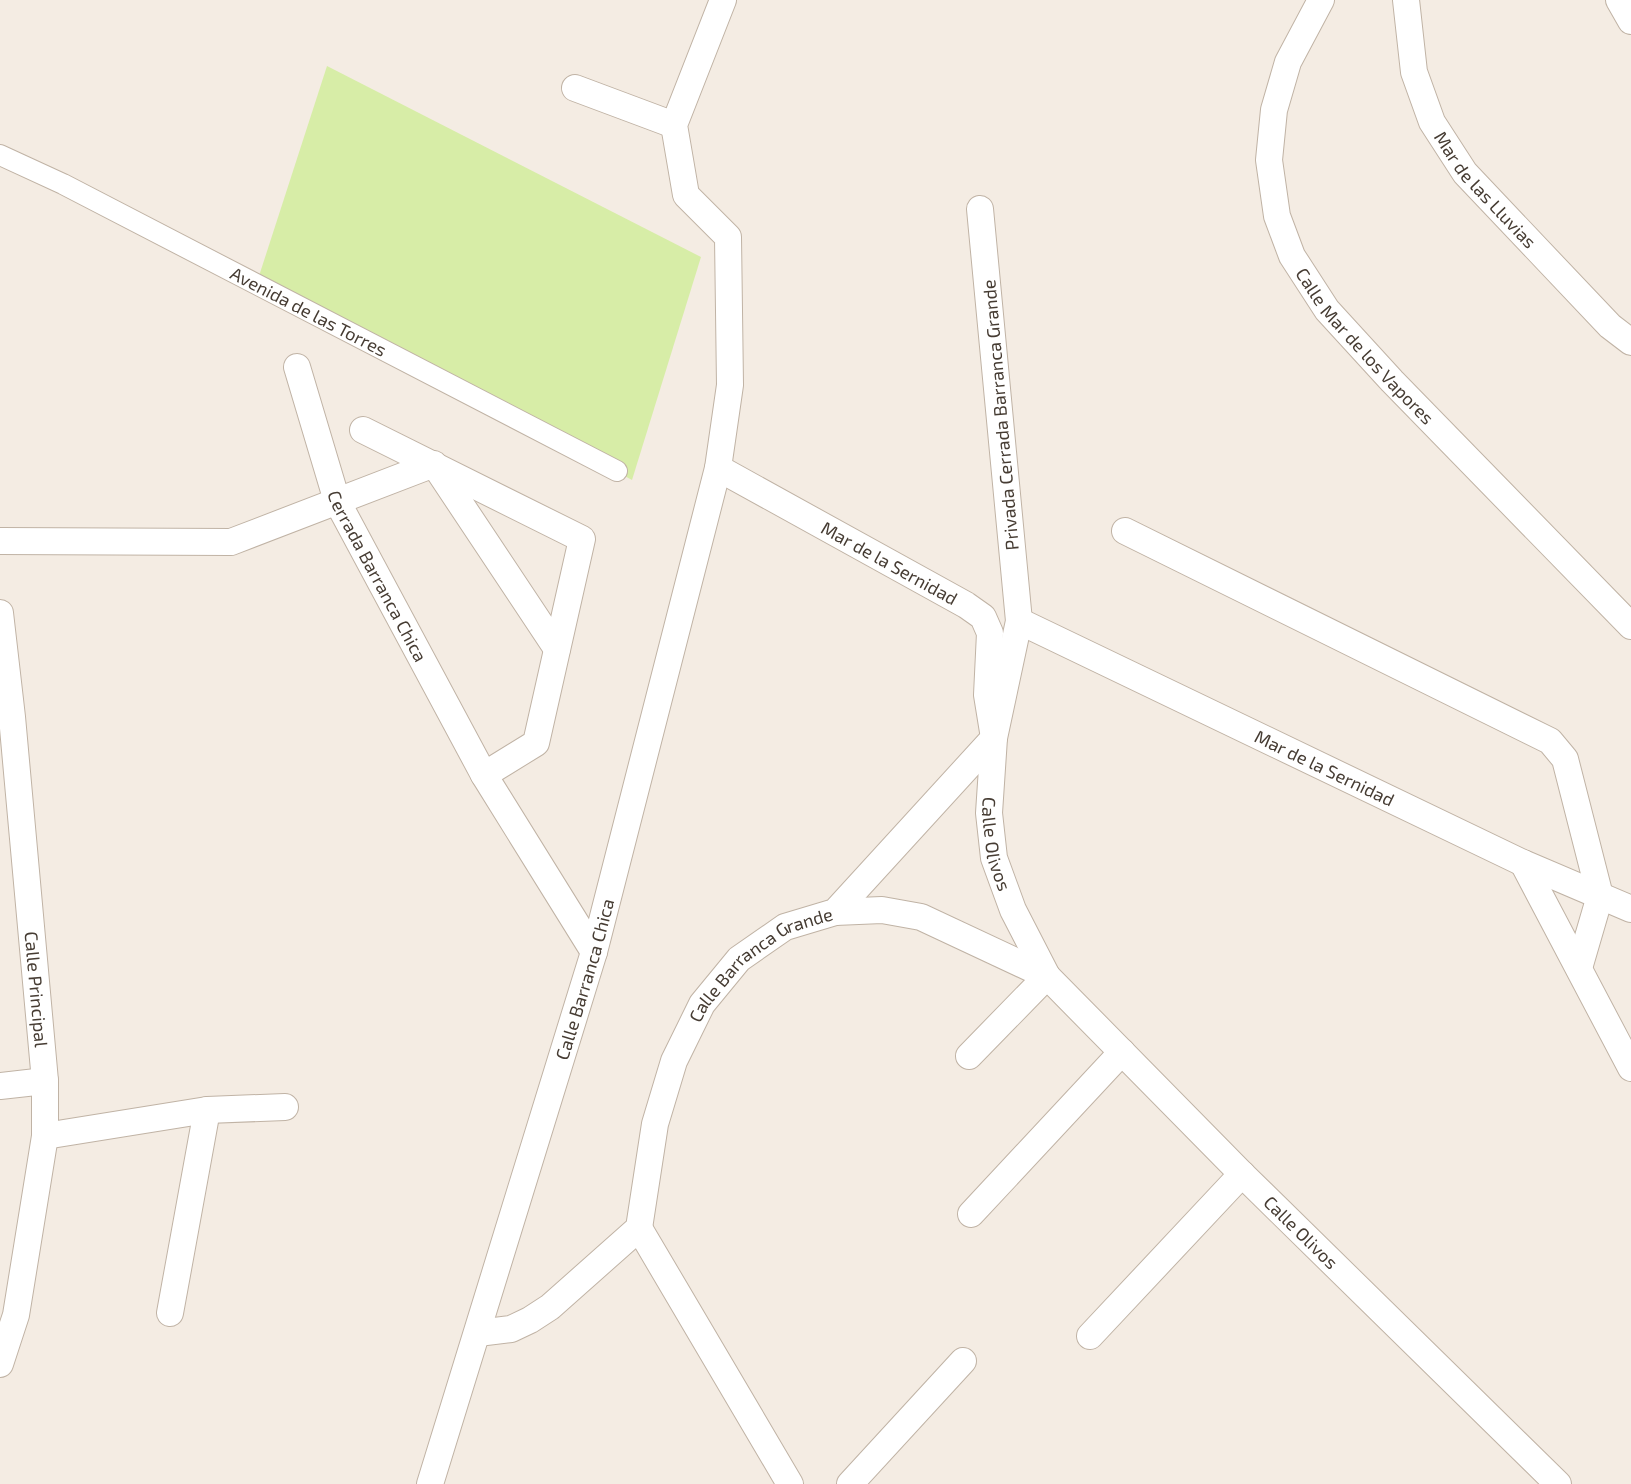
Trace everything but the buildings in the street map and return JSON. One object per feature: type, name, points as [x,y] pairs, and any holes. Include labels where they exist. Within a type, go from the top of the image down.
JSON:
[{"type":"street","points":[[575,87],[674,125],[723,0]]},
{"type":"street","name":"Calle Mar de los Vapores","points":[[1321,0],[1288,62],[1274,110],[1269,160],[1276,216],[1292,256],[1327,310],[1392,381],[1631,626]]},
{"type":"street","name":"Mar de las Lluvias","points":[[1406,0],[1414,72],[1432,122],[1465,174],[1610,326],[1631,342]]},
{"type":"street","points":[[1619,0],[1631,21]]},
{"type":"street","name":"Calle Barranca Chica","points":[[430,1484],[594,952],[718,468],[730,385],[728,237],[686,195],[674,125]]},
{"type":"street","name":"Avenida de las Torres","points":[[0,154],[63,184],[617,471]]},
{"type":"street","name":"Privada Cerrada Barranca Grande","points":[[980,209],[1019,621]]},
{"type":"street","name":"Cerrada Barranca Chica","points":[[297,367],[337,501],[484,775],[594,952]]},
{"type":"street","points":[[363,430],[582,539],[536,743],[484,775]]},
{"type":"street","points":[[0,541],[231,542],[434,464]]},
{"type":"street","points":[[434,464],[557,650]]},
{"type":"street","name":"Mar de la Sernidad","points":[[718,468],[966,604],[983,617],[990,633],[987,695],[994,738]]},
{"type":"street","points":[[1125,531],[1550,741],[1565,759],[1600,896],[1579,968]]},
{"type":"street","name":"Calle Principal","points":[[0,613],[6,719],[45,1081],[45,1136],[0,1364]]},
{"type":"street","points":[[994,738],[1019,621]]},
{"type":"street","name":"Mar de la Sernidad","points":[[1019,621],[1523,863],[1631,909]]},
{"type":"street","name":"Calle Barranca Grande","points":[[639,1228],[655,1124],[674,1061],[702,1004],[739,959],[785,927],[835,912],[994,738]]},
{"type":"street","name":"Calle Olivos","points":[[994,738],[989,813],[994,858],[1014,910],[1047,976],[1242,1174],[1558,1484]]},
{"type":"street","points":[[1523,863],[1631,1068]]},
{"type":"street","name":"Calle Olivos","points":[[835,912],[882,910],[921,917],[1047,976]]},
{"type":"street","points":[[969,1056],[1047,976]]},
{"type":"street","points":[[970,1214],[1122,1052]]},
{"type":"street","points":[[0,1086],[45,1081]]},
{"type":"street","points":[[45,1136],[207,1110],[285,1107]]},
{"type":"street","points":[[170,1313],[207,1110]]},
{"type":"street","points":[[1090,1336],[1242,1174]]},
{"type":"street","points":[[478,1333],[511,1329],[550,1307],[639,1228],[786,1482]]},
{"type":"street","points":[[850,1484],[963,1361]]},
{"type":"green space","points":[[327,66],[701,257],[632,480],[259,276]]}]
